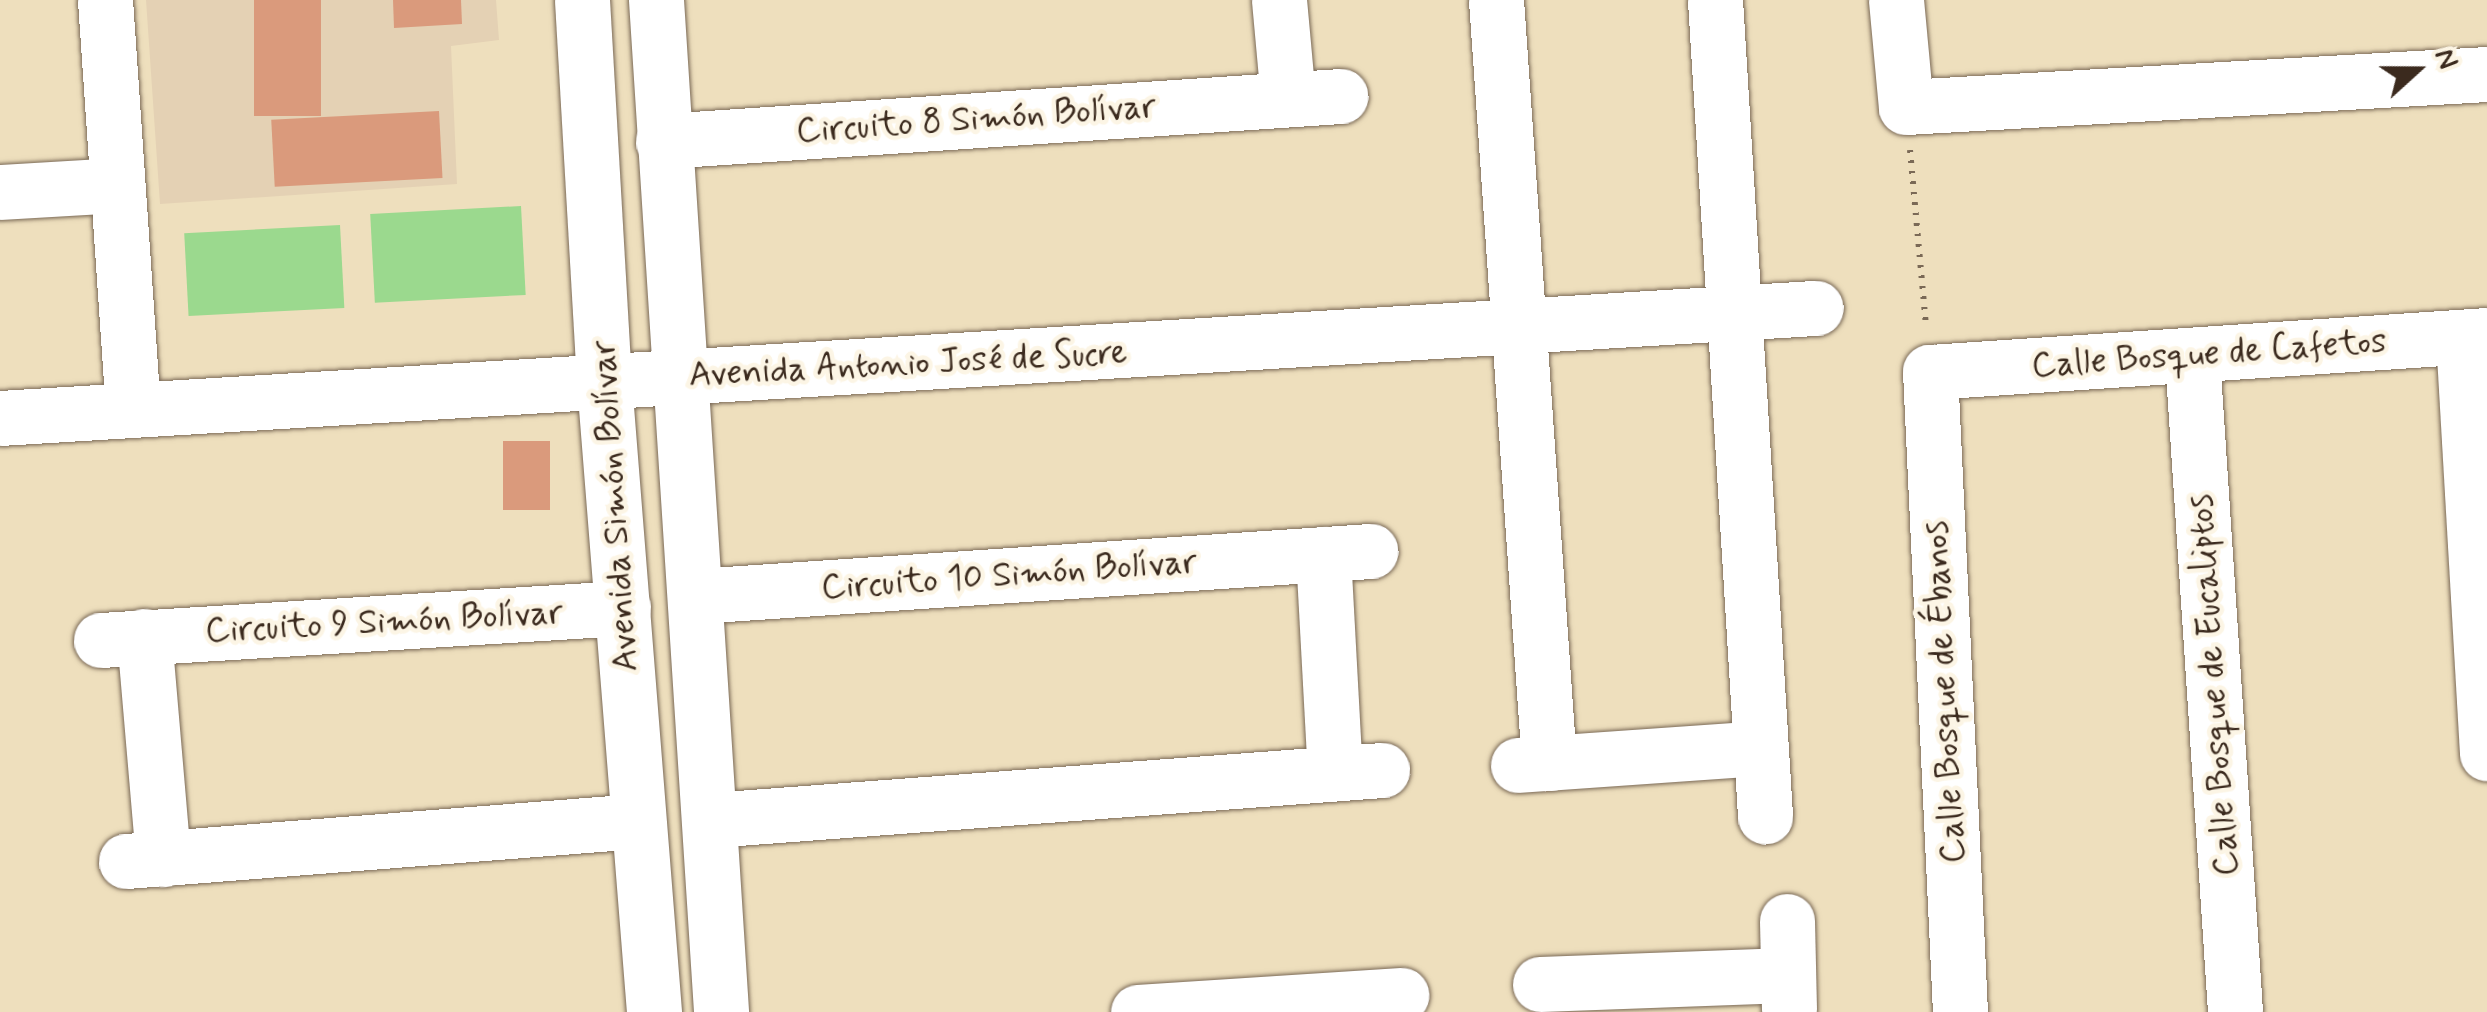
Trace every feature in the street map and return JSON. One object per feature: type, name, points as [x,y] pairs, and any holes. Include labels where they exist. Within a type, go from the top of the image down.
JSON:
[{"type":"street","points":[[105,0],[134,408]]},
{"type":"street","name":"Avenida Simón Bolívar","points":[[582,0],[604,382],[654,1012]]},
{"type":"street","name":"Avenida Simón Bolívar","points":[[656,0],[721,1012]]},
{"type":"street","points":[[1280,0],[1288,98]]},
{"type":"street","points":[[1496,0],[1523,326],[1534,764],[1760,748]]},
{"type":"street","points":[[1715,0],[1737,313],[1764,816]]},
{"type":"street","points":[[1896,0],[1906,107],[2487,74]]},
{"type":"street","name":"Circuito 8 Simón Bolívar","points":[[663,141],[1342,96]]},
{"type":"street","points":[[0,192],[117,185]]},
{"type":"street","name":"Avenida Antonio José de Sucre","points":[[0,418],[1816,308]]},
{"type":"street","points":[[2475,336],[2487,753]]},
{"type":"street","name":"Calle Bosque de Cafetos","points":[[1930,372],[2475,336]]},
{"type":"street","name":"Calle Bosque de Eucaliptos","points":[[2192,357],[2235,1012]]},
{"type":"street","name":"Calle Bosque de Ébanos","points":[[1930,372],[1960,1012]]},
{"type":"street","name":"Circuito 10 Simón Bolívar","points":[[696,596],[1346,552],[1358,772],[711,820]]},
{"type":"street","name":"Circuito 9 Simón Bolívar","points":[[623,608],[122,638],[144,860],[638,822]]},
{"type":"street","points":[[1562,993],[1788,994],[1786,921]]},
{"type":"street","points":[[1138,1012],[1344,1005],[1400,995]]},
{"type":"path","points":[[1906,107],[1930,372]]},
{"type":"shaded area","points":[[146,0],[496,0],[499,40],[451,46],[457,184],[160,204]]},
{"type":"green space","points":[[521,206],[526,295],[375,303],[370,214]]},
{"type":"green space","points":[[340,225],[344,308],[189,316],[184,233]]},
{"type":"building","points":[[254,0],[321,0],[321,116],[254,116]]},
{"type":"building","points":[[393,0],[461,0],[462,24],[394,28]]},
{"type":"building","points":[[439,111],[443,178],[275,187],[271,120]]},
{"type":"building","points":[[503,441],[550,441],[550,510],[503,510]]}]
